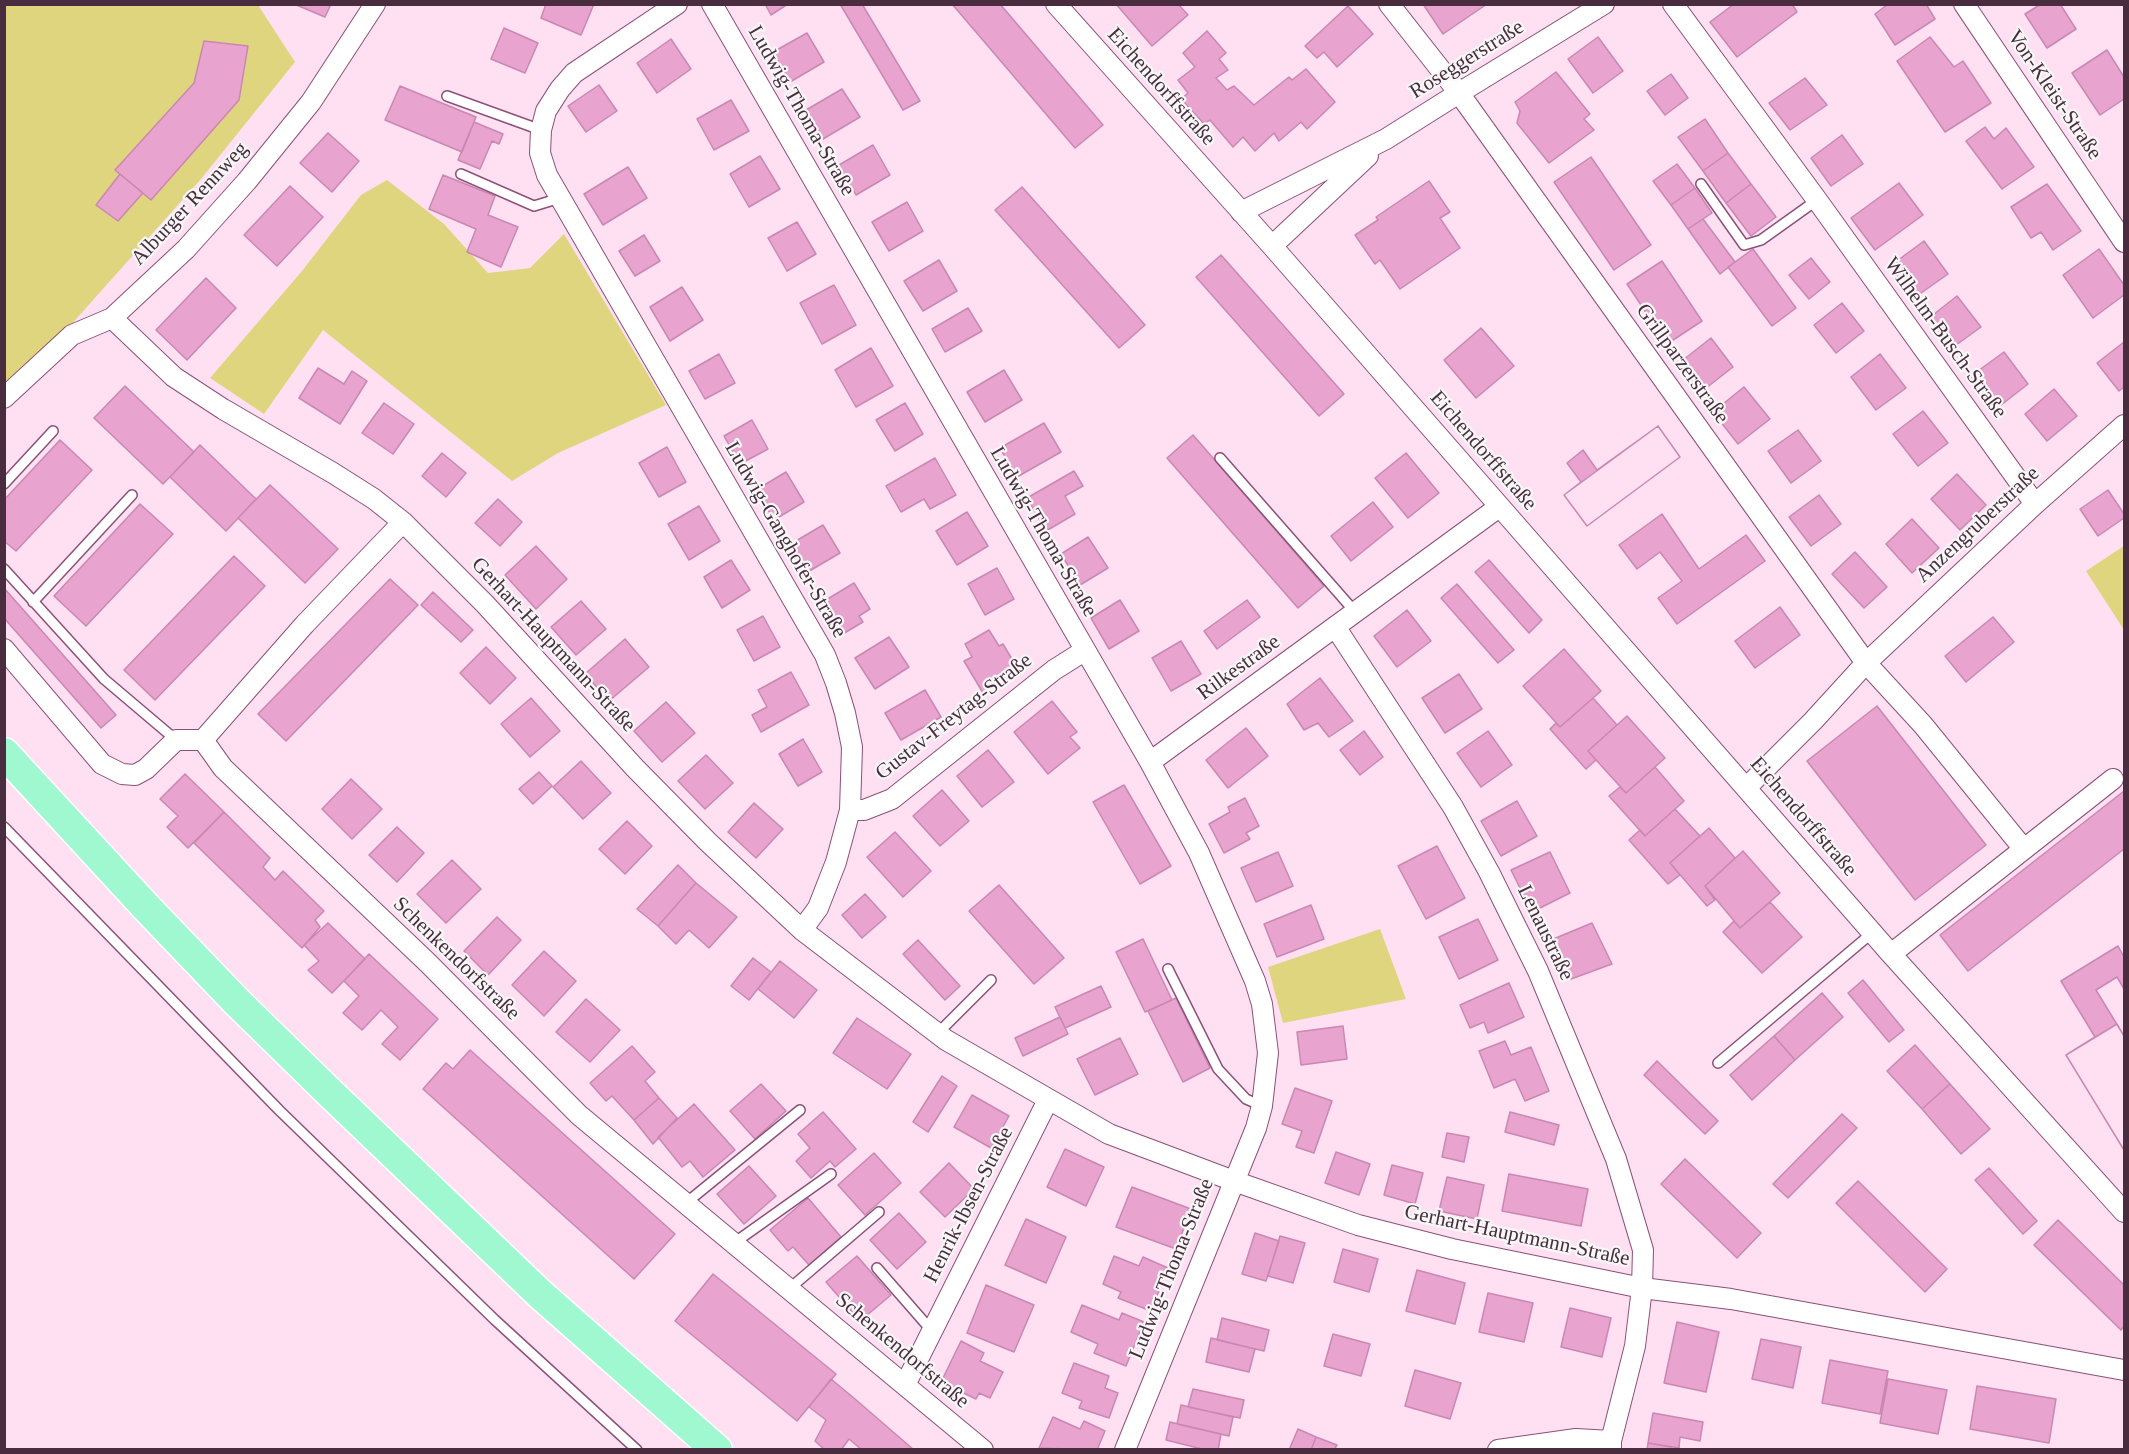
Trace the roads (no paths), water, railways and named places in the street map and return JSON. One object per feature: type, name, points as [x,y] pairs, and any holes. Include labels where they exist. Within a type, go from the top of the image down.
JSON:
[{"type":"main road","points":[[4,753],[237,1002],[328,1091],[540,1294],[717,1449]]},
{"type":"street","name":"Alburger Rennweg","points":[[4,398],[72,335],[112,318],[186,249],[247,181],[311,102],[375,4]]},
{"type":"street","name":"Ludwig-Ganghofer-Straße","points":[[677,4],[574,73],[546,111],[541,130],[540,153],[547,175],[560,198],[825,655],[845,712],[852,747],[850,810],[839,853],[818,908],[802,930]]},
{"type":"street","name":"Ludwig-Thoma-Straße","points":[[712,4],[1150,762],[1199,853],[1255,981],[1262,1004],[1268,1053],[1262,1106],[1256,1128],[1125,1449]]},
{"type":"street","name":"Eichendorffstraße","points":[[1056,4],[1272,246],[1872,933],[2124,1212]]},
{"type":"street","name":"Grillparzerstraße","points":[[1389,4],[1459,93],[1866,663]]},
{"type":"street","name":"Roseggerstraße","points":[[1241,212],[1386,140],[1604,4]]},
{"type":"street","name":"Wilhelm-Busch-Straße","points":[[1673,4],[2035,504]]},
{"type":"street","name":"Von-Kleist-Straße","points":[[1964,4],[2124,242]]},
{"type":"street","name":"Roseggerstraße","points":[[1272,246],[1386,140]]},
{"type":"street","name":"Gerhart-Hauptmann-Straße","points":[[112,318],[174,377],[223,409],[333,473],[374,499],[403,522],[485,604],[643,776],[708,842],[802,930],[938,1033],[1109,1134],[1358,1225],[1452,1249],[1642,1288],[1731,1299],[2124,1370]]},
{"type":"street","name":"Anzengruberstraße","points":[[1746,788],[1813,721],[1866,663],[2035,504],[2124,425]]},
{"type":"street","name":"Rilkestraße","points":[[1150,762],[1499,507]]},
{"type":"street","points":[[4,649],[102,764],[122,774],[135,775],[146,769],[176,740],[203,740],[305,624],[403,522]]},
{"type":"street","name":"Lenaustraße","points":[[1336,628],[1453,807],[1539,971],[1616,1159],[1643,1250],[1642,1288],[1635,1346],[1611,1445]]},
{"type":"street","name":"Gustav-Freytag-Straße","points":[[850,810],[864,810],[892,799],[1054,670],[1084,651]]},
{"type":"street","points":[[1866,663],[1923,725],[2023,848]]},
{"type":"street","name":"Schenkendorfstraße","points":[[203,740],[223,768],[428,963],[579,1115],[984,1449]]},
{"type":"street","points":[[1891,954],[2113,779]]},
{"type":"street","name":"Henrik-Ibsen-Straße","points":[[905,1385],[1048,1100]]},
{"type":"street","points":[[1498,1449],[1576,1439],[1611,1445]]},
{"type":"lane","points":[[447,96],[541,130]]},
{"type":"lane","points":[[461,174],[534,206],[560,198]]},
{"type":"lane","points":[[1701,184],[1744,244],[1761,240],[1817,200]]},
{"type":"lane","points":[[4,484],[53,431]]},
{"type":"lane","points":[[1220,458],[1356,613]]},
{"type":"lane","points":[[33,602],[132,495]]},
{"type":"lane","points":[[4,569],[104,679],[176,740]]},
{"type":"lane","points":[[4,826],[279,1110],[495,1320],[638,1449]]},
{"type":"lane","points":[[1718,1063],[1872,933]]},
{"type":"lane","points":[[1168,969],[1218,1069],[1246,1099],[1262,1106]]},
{"type":"lane","points":[[938,1033],[991,980]]},
{"type":"lane","points":[[686,1203],[800,1110]]},
{"type":"lane","points":[[734,1243],[831,1174]]},
{"type":"lane","points":[[789,1289],[879,1212]]},
{"type":"lane","name":"Henrik-Ibsen-Straße","points":[[877,1268],[932,1331]]}]
